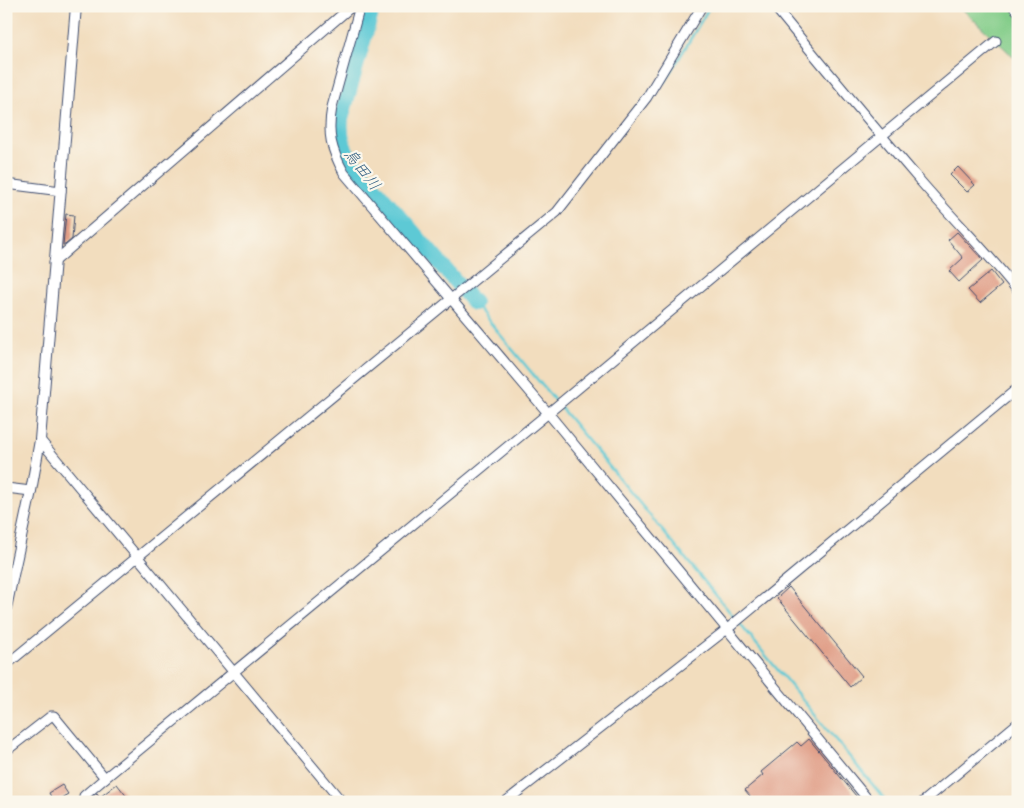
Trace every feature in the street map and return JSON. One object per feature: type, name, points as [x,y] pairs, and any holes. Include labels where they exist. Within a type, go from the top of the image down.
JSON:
[{"type":"street","points":[[6,608],[40,440],[76,6]]},
{"type":"street","points":[[54,262],[352,6]]},
{"type":"street","points":[[360,6],[329,123],[330,140],[344,173],[455,297],[730,627],[870,802]]},
{"type":"street","points":[[6,665],[557,212],[647,97],[702,6]]},
{"type":"street","points":[[774,6],[881,136],[940,204],[993,260],[1018,291]]},
{"type":"street","points":[[1013,6],[1018,11]]},
{"type":"street","points":[[86,802],[84,796],[105,778],[996,41]]},
{"type":"street","points":[[6,184],[61,191]]},
{"type":"street","points":[[505,802],[730,627],[1018,388]]},
{"type":"street","points":[[40,440],[342,802]]},
{"type":"street","points":[[6,488],[31,491]]},
{"type":"street","points":[[6,751],[51,716],[54,716],[105,778]]},
{"type":"street","points":[[924,802],[1018,723]]},
{"type":"green space","points":[[959,6],[1018,6],[1018,61]]},
{"type":"building","points":[[958,167],[975,185],[967,192],[950,175]]},
{"type":"building","points":[[66,214],[74,215],[72,239],[63,245]]},
{"type":"building","points":[[957,232],[983,260],[959,282],[949,271],[963,258],[948,240]]},
{"type":"building","points":[[991,271],[1002,285],[980,303],[968,290]]},
{"type":"building","points":[[789,587],[862,676],[850,687],[777,598]]},
{"type":"building","points":[[809,739],[861,802],[755,802],[745,790],[763,775],[761,772],[797,742],[801,746]]},
{"type":"building","points":[[117,784],[131,802],[92,802],[91,798],[97,793],[100,797]]},
{"type":"building","points":[[62,785],[68,794],[54,802],[49,793]]},
{"type":"waterway","name":"烏田川","points":[[373,6],[341,119],[343,144],[356,166],[474,303]]},
{"type":"waterway","points":[[665,82],[710,6]]},
{"type":"waterway","points":[[474,303],[887,802]]}]
